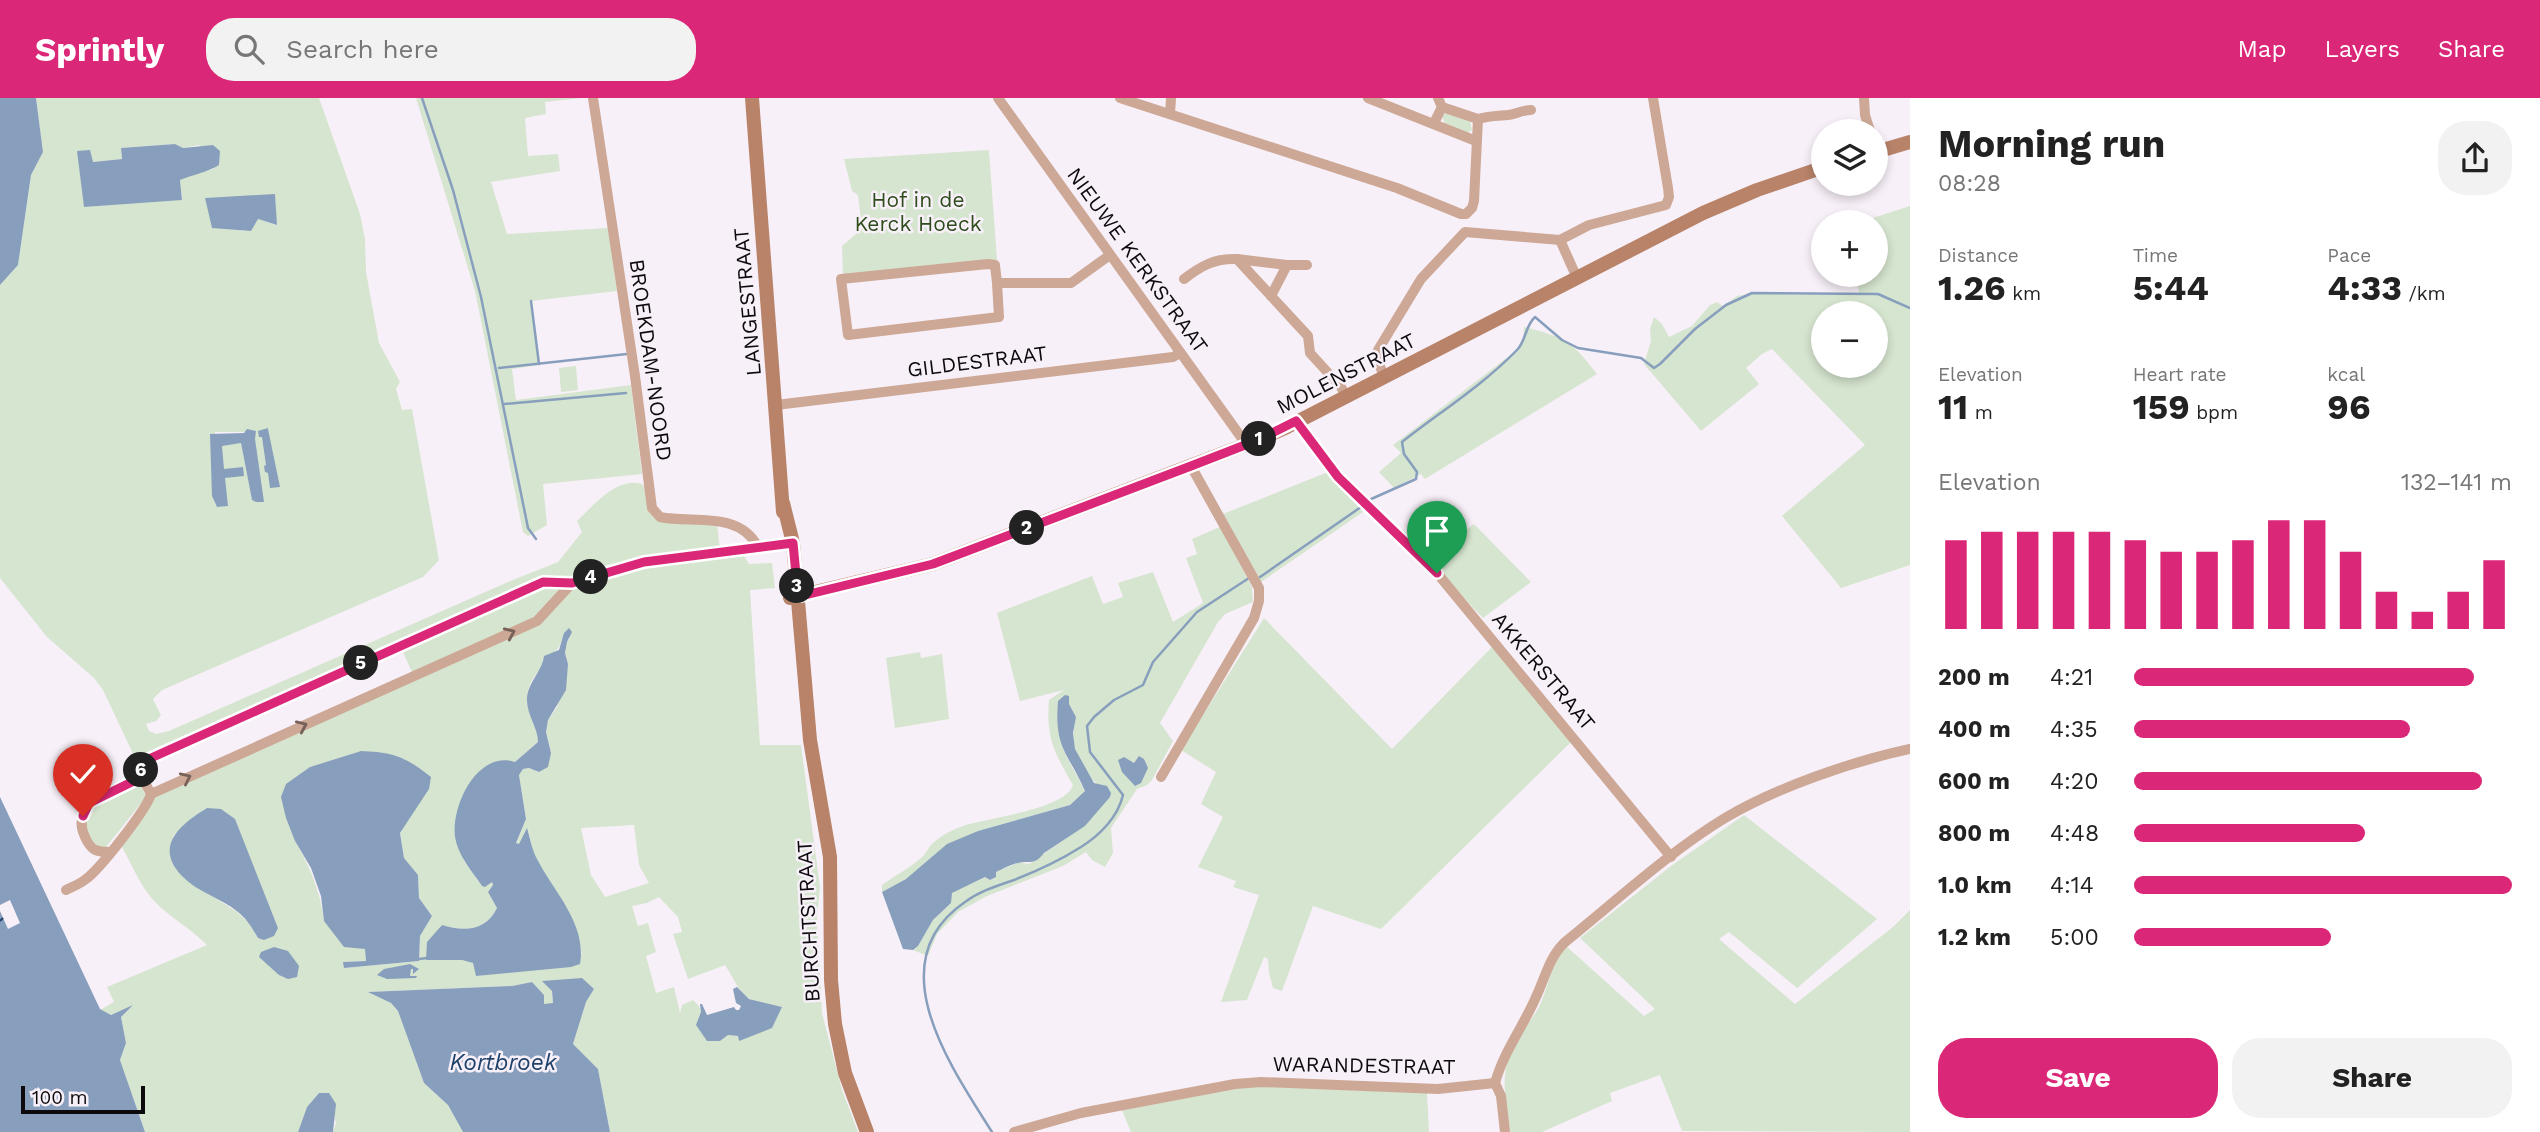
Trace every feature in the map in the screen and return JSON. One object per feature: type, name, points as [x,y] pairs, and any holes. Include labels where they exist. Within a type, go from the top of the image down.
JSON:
[{"type":"street","name":"BROEKDAM-NOORD","points":[[593,98],[652,508],[660,517],[710,519],[740,529],[751,536],[758,547]]},
{"type":"street","name":"LANGESTRAAT","points":[[752,98],[783,503],[794,597]]},
{"type":"street","name":"NIEUWE KERKSTRAAT","points":[[998,98],[1246,444]]},
{"type":"street","points":[[1120,98],[1397,188],[1461,214],[1466,214],[1474,201],[1478,119]]},
{"type":"street","points":[[1170,114],[1171,98]]},
{"type":"street","points":[[1368,98],[1476,141]]},
{"type":"street","points":[[1864,98],[1866,119]]},
{"type":"street","points":[[1384,377],[1377,358],[1378,350],[1421,279],[1468,231],[1560,240],[1590,225],[1661,207],[1668,201],[1655,100]]},
{"type":"street","points":[[1434,123],[1440,103],[1478,119],[1531,110]]},
{"type":"street","points":[[1888,148],[1910,142]]},
{"type":"street","name":"MOLENSTRAAT","points":[[794,597],[933,564],[1246,444],[1384,377],[1703,213],[1811,171]]},
{"type":"street","points":[[1466,214],[1468,231]]},
{"type":"street","points":[[1560,240],[1577,278]]},
{"type":"street","points":[[997,282],[1071,283],[1110,255]]},
{"type":"street","points":[[1237,259],[1308,336],[1310,353],[1346,396]]},
{"type":"street","points":[[1184,279],[1202,266],[1215,261],[1237,259],[1307,265]]},
{"type":"street","points":[[988,264],[995,265],[997,282],[999,317],[848,335],[841,279],[988,264]]},
{"type":"street","points":[[1270,296],[1287,265]]},
{"type":"street","name":"GILDESTRAAT","points":[[776,405],[1174,357],[1180,353]]},
{"type":"street","name":"AKKERSTRAAT","points":[[1296,421],[1308,440],[1347,486],[1437,573],[1671,857]]},
{"type":"street","points":[[1161,777],[1254,618],[1259,601],[1259,588],[1191,466]]},
{"type":"street","points":[[151,794],[142,777],[140,764],[535,584],[572,583],[644,562],[789,543]]},
{"type":"street","points":[[66,890],[86,879],[110,852],[145,807],[151,794],[537,621],[572,583]]},
{"type":"street","name":"BURCHTSTRAAT","points":[[794,597],[803,647],[802,662],[810,740],[830,857],[831,980],[835,1024],[845,1073],[867,1132]]},
{"type":"street","points":[[1505,1132],[1503,1105],[1495,1083],[1509,1045],[1536,998],[1556,951],[1671,857],[1725,818],[1861,760],[1910,749]]},
{"type":"street","points":[[110,852],[96,852],[90,848],[81,830],[83,816],[89,803],[142,777]]},
{"type":"street","name":"WARANDESTRAAT","points":[[1014,1132],[1080,1114],[1235,1084],[1261,1082],[1438,1088],[1495,1083]]},
{"type":"green space","points":[[36,98],[319,98],[360,214],[365,239],[366,272],[379,343],[400,382],[396,389],[402,410],[412,409],[439,560],[423,577],[162,690],[153,699],[161,715],[156,721],[146,724],[149,731],[156,734],[169,731],[558,562],[582,532],[577,521],[606,494],[624,484],[642,484],[647,489],[654,518],[660,522],[717,524],[721,559],[744,556],[749,564],[772,563],[775,588],[750,590],[760,745],[801,745],[820,887],[817,918],[822,1013],[842,1090],[858,1132],[610,1132],[598,1069],[573,1044],[586,1002],[594,989],[543,981],[552,991],[553,1004],[544,1004],[544,995],[532,982],[512,986],[369,992],[391,1003],[398,1011],[424,1083],[448,1105],[463,1132],[333,1132],[336,1123],[329,1093],[319,1093],[307,1107],[298,1132],[145,1132],[120,1060],[126,1043],[121,1017],[132,1006],[111,1015],[100,1010],[114,1002],[107,987],[207,945],[155,902],[121,845],[157,795],[415,679],[399,643],[136,760],[103,690],[94,678],[47,637],[0,578],[0,285],[18,265],[31,175],[43,152]],"holes":[[[175,144],[183,148],[199,145],[214,169],[199,171],[180,180],[182,199],[84,207],[93,162],[122,159],[121,148]],[[275,194],[276,225],[258,219],[245,231],[238,230]],[[215,432],[254,432],[252,499],[241,443],[222,445],[223,469],[244,475],[225,478],[222,507],[215,504]],[[564,633],[570,638],[565,653],[568,664],[557,707],[548,720],[546,732],[551,753],[539,772],[529,768],[523,769],[519,775],[526,819],[516,844],[519,845],[528,829],[535,856],[564,905],[575,928],[582,954],[477,976],[473,963],[462,960],[427,960],[441,925],[458,929],[474,928],[487,921],[497,908],[488,892],[492,882],[482,886],[464,861],[455,837],[510,761],[515,762],[538,742],[527,705],[528,690],[537,673],[556,651]],[[361,751],[413,812],[400,832],[404,858],[418,875],[419,898],[432,916],[420,936],[419,961],[344,968],[344,962],[367,961],[365,949],[324,921],[314,879],[295,841],[311,767]],[[207,808],[259,881],[278,928],[258,938],[248,922],[236,911],[200,889],[173,836]],[[634,825],[639,865],[649,883],[605,897],[591,875],[581,828]],[[659,897],[678,917],[682,932],[673,934],[688,979],[725,965],[745,996],[782,1007],[739,1040],[738,1036],[728,1035],[720,1041],[693,1000],[682,1005],[680,1013],[674,987],[656,993],[646,956],[656,952],[648,923],[638,926],[632,906]]]},
{"type":"green space","points":[[416,98],[581,98],[545,102],[546,114],[525,118],[528,156],[558,154],[560,171],[491,182],[507,234],[608,228],[617,291],[531,301],[540,365],[512,369],[516,400],[631,385],[642,474],[543,484],[547,525],[528,536],[523,532],[475,291]]},
{"type":"green space","points":[[1446,113],[1470,121],[1472,130],[1467,133],[1445,124],[1442,116]]},
{"type":"green space","name":"Hof in de Kerck Hoeck","points":[[989,150],[997,261],[843,275],[842,246],[862,229],[858,195],[852,191],[844,159]]},
{"type":"green space","points":[[1910,206],[1910,565],[1841,588],[1782,516],[1865,445],[1772,349],[1746,368],[1759,384],[1701,431],[1644,364],[1654,317],[1662,324],[1669,337],[1692,326],[1710,305],[1717,302],[1723,306],[1737,296],[1762,292],[1793,295],[1859,293],[1858,287],[1888,287],[1888,213]]},
{"type":"green space","points":[[1524,327],[1566,342],[1581,354],[1597,374],[1425,479],[1421,474],[1394,488],[1379,472],[1401,453],[1393,445],[1513,353],[1523,341]]},
{"type":"green space","points":[[576,366],[578,390],[561,392],[559,368]]},
{"type":"green space","points":[[1328,472],[1363,512],[1261,582],[1223,514]]},
{"type":"green space","points":[[1474,524],[1531,582],[1483,618],[1427,560]]},
{"type":"green space","points":[[1220,527],[1252,587],[1253,602],[1225,614],[1218,622],[1160,723],[1173,741],[1152,780],[1137,789],[1111,828],[1113,853],[1105,867],[1092,860],[1086,852],[1063,866],[987,896],[958,912],[937,934],[928,956],[913,950],[933,920],[951,903],[951,893],[985,877],[990,880],[996,877],[996,872],[1019,862],[1029,864],[1084,826],[1110,797],[1081,763],[1075,749],[1073,711],[1063,699],[1058,702],[1060,739],[1085,791],[1070,805],[978,831],[882,892],[882,885],[917,861],[932,844],[955,829],[1043,806],[1068,793],[1073,785],[1056,754],[1049,725],[1049,700],[1064,690],[1020,701],[997,613],[1092,576],[1103,604],[1123,597],[1118,583],[1153,572],[1173,622],[1203,603],[1186,558],[1197,554],[1192,539]]},
{"type":"green space","points":[[1264,618],[1392,749],[1492,647],[1572,741],[1381,929],[1313,906],[1282,991],[1273,988],[1268,959],[1264,957],[1247,1000],[1221,1002],[1259,895],[1233,887],[1236,881],[1198,867],[1223,817],[1201,804],[1216,772],[1181,750]]},
{"type":"green space","points":[[920,652],[921,658],[942,654],[949,719],[895,728],[886,658]]},
{"type":"green space","points":[[140,782],[146,797],[106,847],[99,849],[86,835],[87,813],[90,807]]},
{"type":"green space","points":[[1744,815],[1877,919],[1797,988],[1729,932],[1719,939],[1795,1004],[1893,927],[1910,910],[1910,1132],[1682,1131],[1660,1075],[1610,1093],[1612,1101],[1542,1132],[1510,1132],[1505,1089],[1509,1057],[1540,1005],[1554,967],[1566,946],[1644,1016],[1655,1009],[1580,938],[1671,866]]},
{"type":"green space","points":[[1249,1086],[1427,1093],[1429,1132],[1131,1132],[1122,1110]]},
{"type":"water","points":[[0,98],[36,98],[43,152],[31,175],[18,265],[0,285]]},
{"type":"water","points":[[175,144],[183,148],[213,145],[220,151],[219,165],[180,180],[182,200],[84,207],[77,151],[90,150],[93,162],[122,159],[121,148]]},
{"type":"water","points":[[275,194],[277,225],[258,219],[251,231],[212,228],[205,198]]},
{"type":"water","points":[[268,428],[280,487],[270,488],[268,473],[265,472],[262,437],[259,437],[258,431]]},
{"type":"water","points":[[247,429],[256,431],[264,502],[252,500],[241,443],[222,446],[224,469],[243,467],[244,476],[225,478],[228,506],[217,507],[212,496],[210,434],[244,433]]},
{"type":"water","points":[[569,628],[572,632],[565,653],[568,664],[566,690],[548,720],[546,732],[551,753],[548,767],[539,772],[523,769],[519,775],[526,819],[516,843],[519,844],[527,828],[537,859],[574,922],[581,949],[580,964],[476,976],[473,963],[462,960],[426,960],[427,942],[442,925],[458,929],[474,928],[487,921],[497,908],[488,892],[492,882],[482,886],[459,851],[455,837],[457,811],[469,783],[478,772],[489,764],[515,762],[538,742],[528,710],[528,692],[544,656],[559,650],[564,633]]},
{"type":"water","points":[[1065,695],[1069,696],[1069,704],[1076,717],[1073,733],[1075,749],[1094,783],[1107,786],[1110,797],[1085,826],[1037,860],[1013,864],[996,872],[996,877],[990,880],[985,877],[952,893],[951,903],[933,920],[918,946],[913,950],[903,949],[882,892],[906,879],[947,844],[978,831],[1070,805],[1085,791],[1060,740],[1058,701]]},
{"type":"water","points":[[361,751],[399,757],[431,777],[429,789],[400,833],[404,858],[418,875],[419,898],[432,916],[420,936],[419,961],[344,968],[343,962],[366,961],[365,949],[344,947],[324,921],[321,896],[311,868],[295,841],[286,818],[281,797],[286,784],[310,767]]},
{"type":"water","points":[[1139,756],[1144,759],[1148,768],[1141,783],[1135,786],[1122,772],[1118,760],[1124,757],[1134,763]]},
{"type":"water","points":[[0,797],[100,1009],[111,1015],[133,1005],[121,1017],[126,1043],[120,1060],[145,1132],[0,1132]]},
{"type":"water","points":[[207,808],[221,809],[235,819],[278,928],[274,936],[264,940],[258,938],[241,915],[188,882],[174,865],[170,846],[174,837],[188,821]]},
{"type":"water","points":[[274,947],[288,951],[299,966],[297,977],[288,979],[279,975],[259,957],[261,952]]},
{"type":"water","points":[[410,964],[419,969],[413,974],[411,969],[410,976],[417,976],[416,978],[387,979],[377,975],[384,969]]},
{"type":"water","name":"Kortbroek","points":[[582,978],[594,989],[586,1002],[573,1044],[598,1069],[610,1132],[463,1132],[448,1105],[424,1083],[398,1011],[391,1003],[368,992],[512,986],[532,982],[544,995],[544,1004],[553,1003],[552,991],[542,981]]},
{"type":"water","points":[[737,987],[749,999],[782,1007],[772,1028],[739,1041],[738,1036],[728,1035],[720,1041],[707,1041],[696,1025],[701,1012],[700,1004],[707,1015],[734,1007],[739,1010],[741,1006],[736,1003],[733,989]]},
{"type":"water","points":[[319,1093],[329,1093],[336,1104],[333,1132],[298,1132],[307,1107]]},
{"type":"pier","points":[[10,900],[20,923],[8,929],[0,905]]},
{"type":"waterway","points":[[422,98],[453,190],[481,297],[528,528],[536,539]]},
{"type":"waterway","points":[[1369,500],[1416,479],[1417,472],[1404,454],[1402,442],[1504,363],[1520,346],[1535,317],[1562,340],[1578,348],[1641,358],[1654,368],[1695,329],[1726,305],[1752,293],[1878,294],[1910,308]]},
{"type":"waterway","points":[[531,301],[539,364]]},
{"type":"waterway","points":[[499,368],[627,354]]},
{"type":"waterway","points":[[504,404],[626,393]]},
{"type":"waterway","points":[[1260,577],[1361,507]]},
{"type":"waterway","points":[[992,1132],[958,1077],[930,1015],[924,984],[926,954],[939,926],[965,902],[1064,857],[1088,842],[1107,825],[1117,811],[1123,795],[1090,752],[1087,726],[1114,700],[1143,685],[1153,662],[1197,612],[1249,578]]},
{"type":"waterway","points":[[419,959],[427,958]]},
{"type":"ferry route","points":[[0,921],[3,918]]},
{"type":"route","points":[[83,816],[89,803],[142,777],[140,764],[151,758],[535,584],[572,583],[644,562],[793,543],[798,596],[801,596],[933,564],[1258,440],[1296,421],[1338,477],[1437,573]]}]
